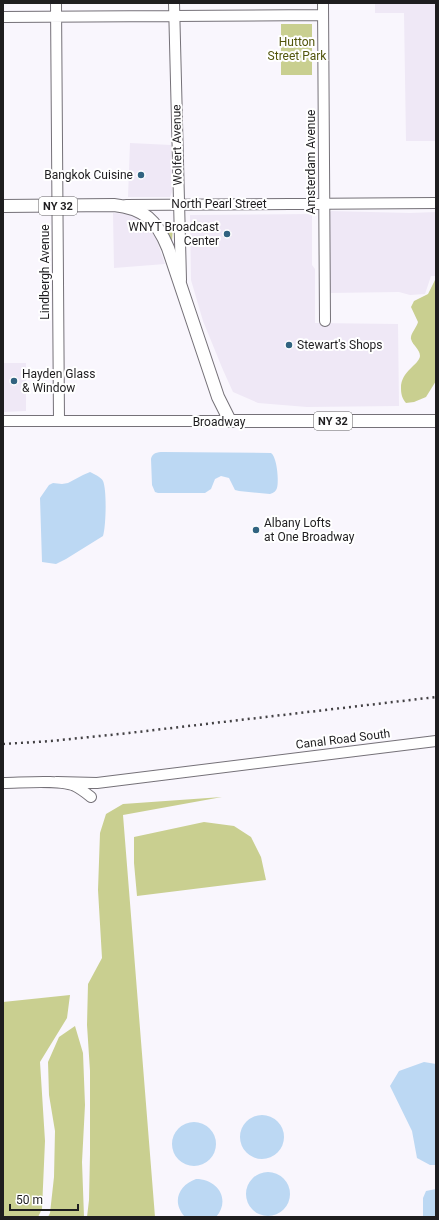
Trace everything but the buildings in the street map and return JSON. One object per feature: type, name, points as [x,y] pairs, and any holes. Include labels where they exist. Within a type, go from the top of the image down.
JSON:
[{"type":"main road","name":"North Pearl Street","points":[[3,206],[114,205]]},
{"type":"main road","name":"NY 32","points":[[114,205],[123,206],[138,211],[155,223],[162,233],[181,288]]},
{"type":"main road","name":"Wolfert Avenue","points":[[181,288],[218,397],[230,422]]},
{"type":"main road","name":"Broadway","points":[[230,422],[436,421]]},
{"type":"street","name":"Lindbergh Avenue","points":[[56,3],[59,420]]},
{"type":"street","name":"Wolfert Avenue","points":[[174,3],[181,288]]},
{"type":"street","name":"Amsterdam Avenue","points":[[323,3],[325,321]]},
{"type":"street","points":[[3,17],[323,15]]},
{"type":"street","name":"North Pearl Street","points":[[114,205],[436,203]]},
{"type":"street","name":"Broadway","points":[[3,421],[59,420],[230,422]]},
{"type":"street","name":"Canal Road South","points":[[57,782],[97,783],[436,741]]},
{"type":"street","points":[[3,783],[57,782],[75,786],[91,797]]},
{"type":"shaded area","points":[[375,3],[436,3],[436,141],[406,141],[404,13],[375,13]]},
{"type":"shaded area","points":[[130,143],[171,145],[172,192],[170,197],[128,197]]},
{"type":"shaded area","points":[[331,211],[410,213],[436,212],[436,276],[431,276],[425,294],[410,295],[399,292],[329,293],[328,214]]},
{"type":"shaded area","points":[[113,213],[129,214],[141,219],[156,238],[165,264],[114,268]]},
{"type":"shaded area","points":[[312,214],[312,265],[315,269],[315,323],[398,324],[399,406],[307,407],[258,403],[233,392],[223,370],[203,321],[191,280],[190,215]]},
{"type":"shaded area","points":[[3,363],[26,363],[26,411],[3,412]]},
{"type":"green space","name":"Hutton Street Park","points":[[281,24],[312,24],[312,75],[281,75]]},
{"type":"green space","points":[[170,223],[173,227],[172,241],[166,227]]},
{"type":"green space","points":[[435,280],[436,381],[426,397],[414,402],[406,403],[402,394],[402,382],[404,377],[417,362],[420,356],[419,351],[411,339],[418,322],[411,307],[414,301],[428,294]]},
{"type":"green space","points":[[222,797],[123,815],[155,1217],[87,1217],[90,1154],[90,1071],[87,1025],[88,984],[102,958],[98,890],[100,833],[106,814],[123,804]]},
{"type":"green space","points":[[204,822],[234,826],[251,837],[261,857],[266,880],[137,896],[134,863],[134,837]]},
{"type":"green space","points":[[70,995],[67,1018],[40,1062],[45,1141],[42,1209],[38,1217],[3,1217],[3,1002]]},
{"type":"green space","points":[[75,1026],[83,1053],[85,1105],[82,1162],[84,1217],[48,1217],[50,1213],[54,1177],[55,1131],[49,1095],[48,1062],[59,1037]]},
{"type":"water","points":[[155,453],[271,453],[275,459],[278,480],[275,492],[270,494],[235,490],[229,478],[221,476],[215,479],[211,489],[205,493],[158,493],[155,492],[152,485],[151,459],[152,455]]},
{"type":"water","points":[[90,472],[101,478],[103,481],[106,508],[103,536],[56,564],[42,562],[40,498],[49,485],[53,483],[68,483]]},
{"type":"water","points":[[424,1062],[436,1064],[436,1165],[430,1165],[417,1158],[412,1131],[390,1086],[399,1071]]},
{"type":"water","points":[[258,1115],[266,1115],[278,1121],[284,1133],[284,1141],[278,1153],[266,1159],[258,1159],[246,1153],[240,1141],[240,1133],[246,1121]]},
{"type":"water","points":[[190,1122],[198,1122],[210,1128],[216,1140],[216,1148],[210,1160],[198,1166],[190,1166],[178,1160],[172,1148],[172,1140],[178,1128]]},
{"type":"water","points":[[264,1172],[272,1172],[284,1178],[290,1190],[290,1198],[284,1210],[272,1216],[264,1216],[252,1210],[246,1198],[246,1190],[252,1178]]},
{"type":"water","points":[[196,1179],[211,1183],[220,1192],[222,1204],[216,1217],[185,1217],[178,1206],[181,1190],[185,1185]]},
{"type":"water","points":[[436,1189],[436,1217],[423,1217],[423,1198],[426,1191]]},
{"type":"railway","points":[[3,744],[129,733],[436,697]]},
{"type":"place","name":"Bangkok Cuisine","points":[[141,175]]},
{"type":"place","name":"WNYT Broadcast Center","points":[[227,234]]},
{"type":"place","name":"Stewart's Shops","points":[[289,345]]},
{"type":"place","name":"Hayden Glass & Window","points":[[14,381]]},
{"type":"place","name":"Albany Lofts at One Broadway","points":[[256,530]]}]
